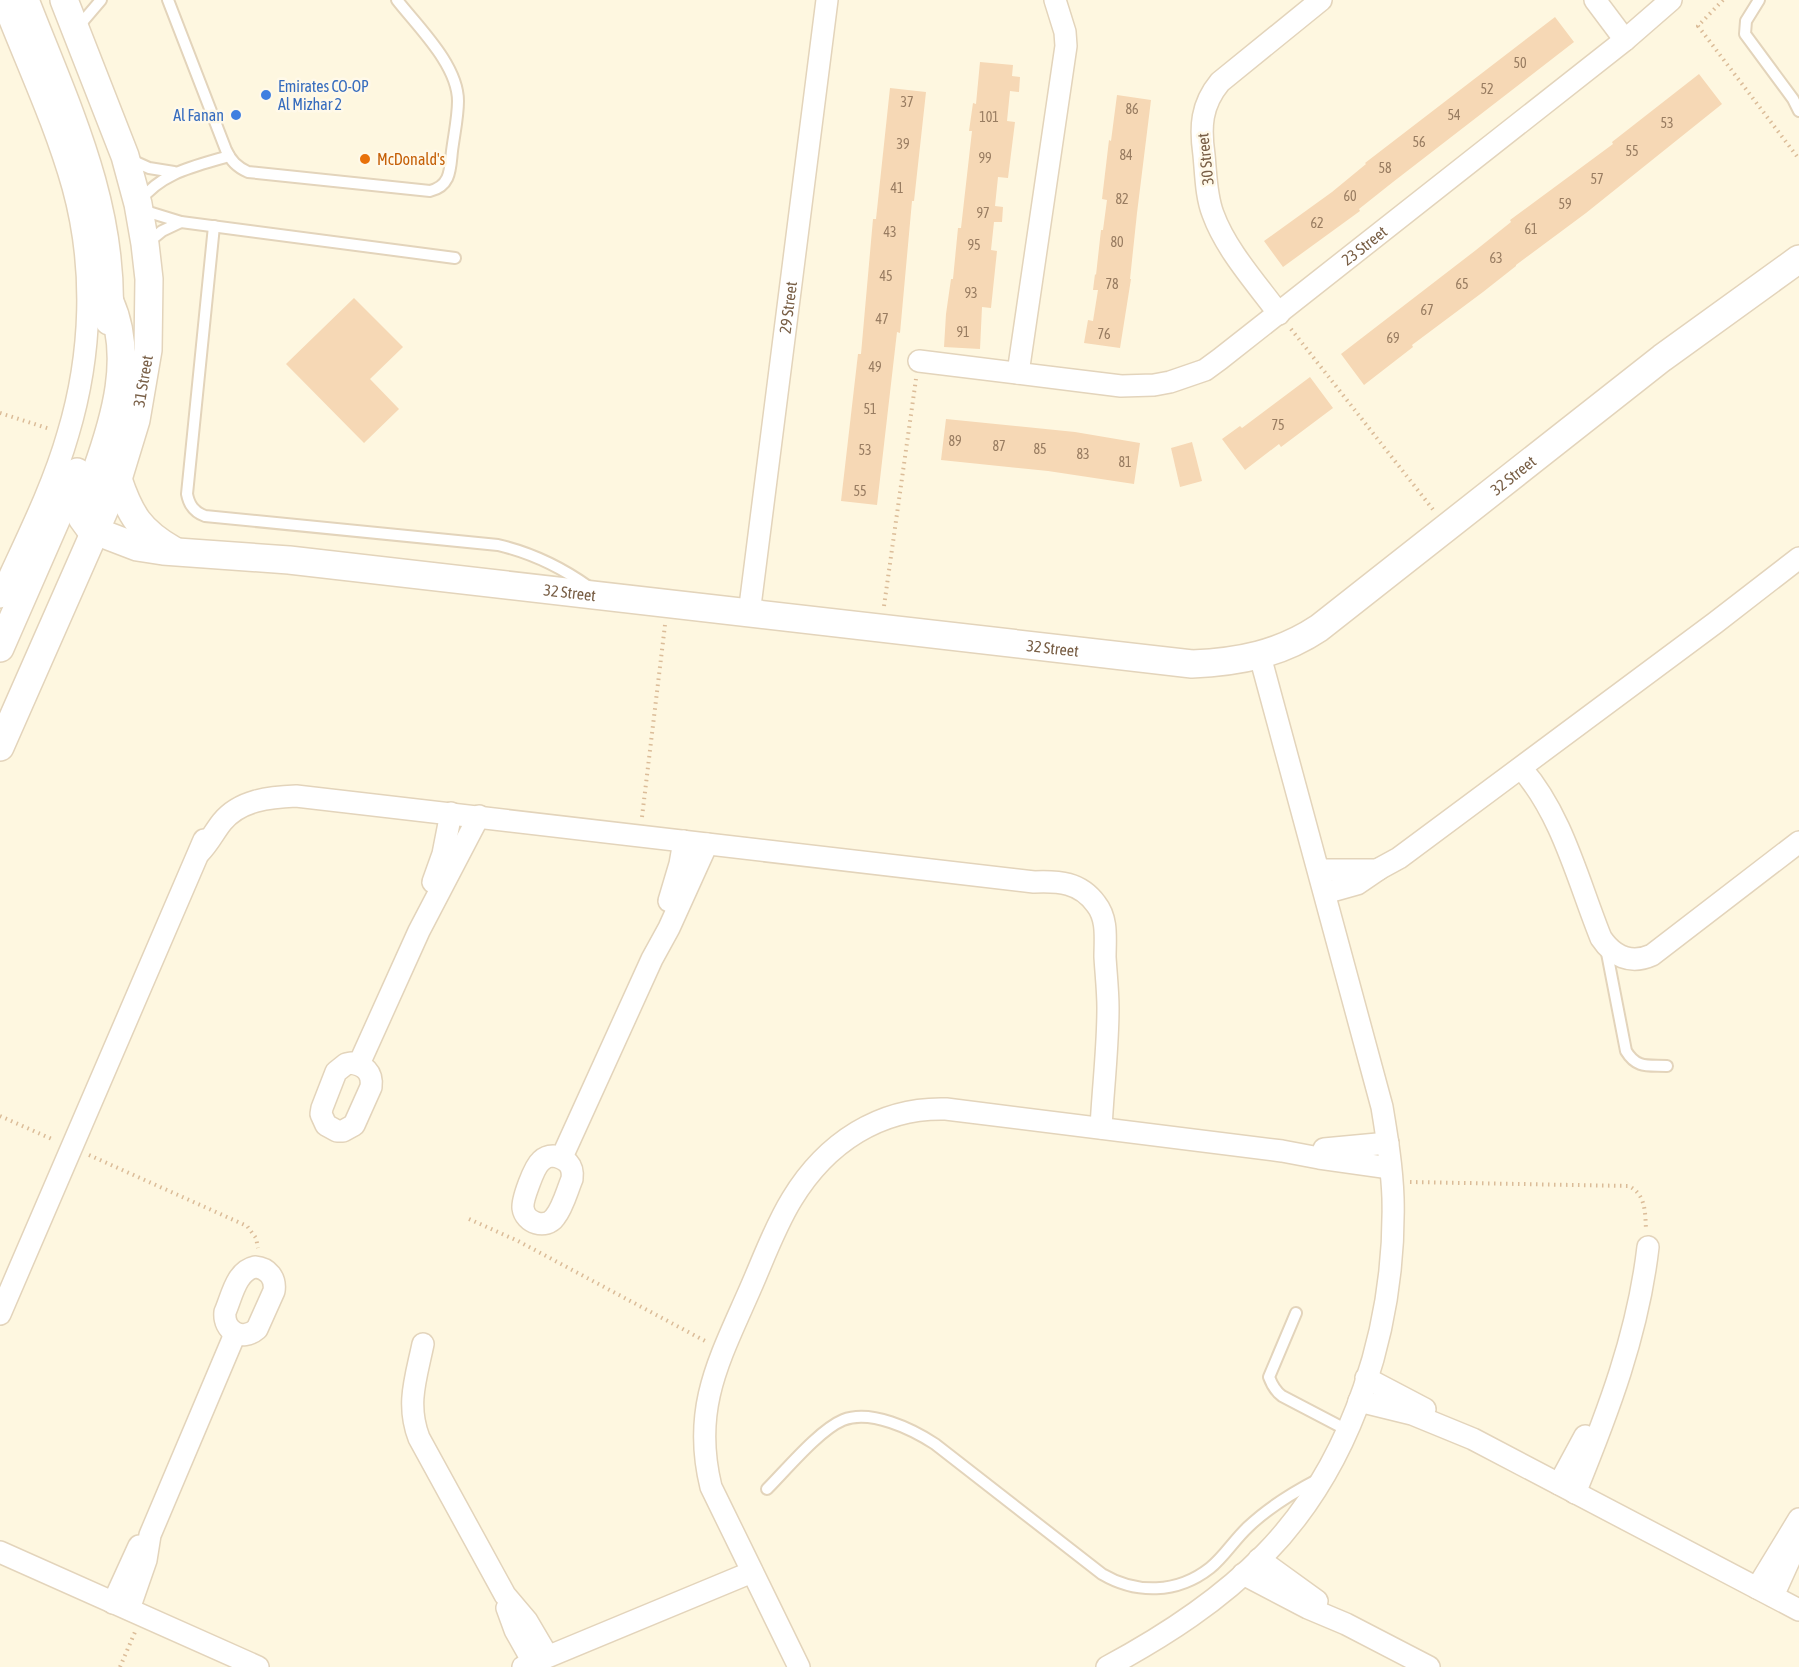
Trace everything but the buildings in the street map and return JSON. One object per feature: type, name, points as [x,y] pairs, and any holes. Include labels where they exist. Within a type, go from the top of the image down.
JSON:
[{"type":"street","points":[[0,597],[59,463],[68,435],[76,405],[86,343],[87,281],[83,239],[73,188],[64,159],[2,0]]},
{"type":"street","points":[[0,648],[66,500],[89,437],[105,371],[110,302],[108,256],[98,198],[84,153],[25,0]]},
{"type":"street","name":"31 Street","points":[[0,747],[118,479],[136,420],[148,350],[149,315],[145,244],[139,207],[125,156],[64,0]]},
{"type":"street","name":"29 Street","points":[[749,614],[827,0]]},
{"type":"street","points":[[1018,373],[1066,46],[1065,32],[1055,0]]},
{"type":"street","name":"30 Street","points":[[1279,314],[1226,241],[1212,213],[1201,120],[1208,99],[1220,82],[1321,0]]},
{"type":"street","points":[[1595,0],[1625,40]]},
{"type":"street","name":"23 Street","points":[[919,361],[1121,386],[1170,382],[1205,370],[1625,40],[1671,0]]},
{"type":"street","name":"32 Street","points":[[96,532],[137,547],[177,552],[289,560],[1192,664],[1222,663],[1260,656],[1304,638],[1320,628],[1662,358],[1799,259]]},
{"type":"street","points":[[96,532],[85,524],[81,511],[108,434],[122,364],[121,332],[110,302]]},
{"type":"street","name":"32 Street","points":[[118,479],[128,507],[139,525],[154,538],[177,552]]},
{"type":"street","points":[[75,579],[92,564],[113,555],[135,551],[162,554],[177,552]]},
{"type":"street","points":[[1324,892],[1357,884],[1410,851],[1799,558]]},
{"type":"street","points":[[1107,1667],[1174,1629],[1222,1594],[1259,1559],[1287,1528],[1323,1478],[1359,1401],[1378,1334],[1389,1271],[1392,1235],[1391,1175],[1388,1143],[1376,1082],[1260,656]]},
{"type":"street","points":[[1521,768],[1539,790],[1552,812],[1597,929],[1606,945],[1620,957],[1638,960],[1652,955],[1799,842]]},
{"type":"street","points":[[0,1314],[200,852],[223,820],[242,806],[281,797],[312,797],[1034,882],[1056,881],[1072,884],[1091,897],[1101,911],[1104,921],[1108,1007],[1101,1128]]},
{"type":"street","points":[[419,931],[427,899],[443,854],[451,813]]},
{"type":"street","points":[[359,1064],[419,931],[478,816]]},
{"type":"street","points":[[652,959],[656,937],[675,882],[684,841]]},
{"type":"street","points":[[562,1157],[707,844]]},
{"type":"street","points":[[1318,870],[1378,869]]},
{"type":"street","points":[[799,1667],[711,1487],[704,1454],[704,1427],[707,1398],[724,1351],[784,1214],[818,1164],[835,1149],[867,1126],[896,1114],[929,1108],[1282,1151],[1391,1175]]},
{"type":"street","points":[[1282,1151],[1348,1148],[1388,1143]]},
{"type":"street","points":[[1567,1488],[1595,1418],[1615,1386],[1634,1328],[1648,1246]]},
{"type":"street","points":[[255,1267],[266,1270],[270,1274],[275,1285],[274,1291],[257,1329],[246,1335],[235,1334],[226,1324],[225,1312],[240,1276],[249,1268],[255,1267]]},
{"type":"street","points":[[128,1609],[134,1554],[150,1535],[235,1334]]},
{"type":"street","points":[[423,1344],[412,1396],[414,1425],[505,1595],[515,1630],[534,1662],[752,1572]]},
{"type":"street","points":[[1366,1378],[1442,1418],[1473,1440]]},
{"type":"street","points":[[1359,1401],[1412,1414],[1473,1440],[1799,1610]]},
{"type":"street","points":[[1765,1592],[1799,1519]]},
{"type":"street","points":[[1765,1592],[1799,1539]]},
{"type":"street","points":[[0,1552],[258,1667]]},
{"type":"street","points":[[1259,1559],[1346,1624]]},
{"type":"street","points":[[1243,1574],[1429,1667]]},
{"type":"lane","points":[[76,30],[101,0]]},
{"type":"lane","points":[[168,0],[229,156],[240,168],[248,172],[425,192],[435,190],[449,177],[458,100],[456,86],[446,63],[397,0]]},
{"type":"lane","points":[[1759,0],[1746,21],[1745,34],[1796,101],[1799,111]]},
{"type":"lane","points":[[125,156],[148,168],[175,172]]},
{"type":"lane","points":[[229,156],[175,172],[154,186],[139,207],[181,222],[456,258]]},
{"type":"lane","points":[[145,244],[162,231],[181,222]]},
{"type":"lane","points":[[214,226],[187,494],[190,506],[194,510],[205,516],[498,545],[527,553],[554,565],[601,596]]},
{"type":"lane","points":[[1606,945],[1626,1051],[1633,1061],[1640,1065],[1667,1066]]},
{"type":"lane","points":[[1296,1312],[1269,1377],[1271,1384],[1282,1396],[1347,1430]]},
{"type":"lane","points":[[767,1489],[817,1440],[843,1420],[859,1417],[889,1422],[935,1444],[1101,1574],[1126,1585],[1154,1589],[1177,1585],[1198,1576],[1211,1567],[1231,1544],[1267,1512],[1286,1498],[1323,1478]]},
{"type":"path","points":[[1723,0],[1698,26],[1799,159]]},
{"type":"path","points":[[1279,314],[1448,528]]},
{"type":"path","points":[[880,628],[919,361]]},
{"type":"path","points":[[0,413],[68,435]]},
{"type":"path","points":[[639,836],[668,603]]},
{"type":"path","points":[[0,1116],[246,1226],[256,1238],[258,1245],[255,1267]]},
{"type":"path","points":[[1391,1175],[1629,1186],[1635,1189],[1642,1198],[1648,1246]]},
{"type":"path","points":[[469,1219],[518,1241],[724,1351]]},
{"type":"path","points":[[120,1667],[128,1609]]},
{"type":"place","name":"Emirates CO-OP Al Mizhar 2","points":[[266,95]]},
{"type":"place","name":"Al Fanan","points":[[236,115]]},
{"type":"place","name":"McDonald's","points":[[365,159]]}]
